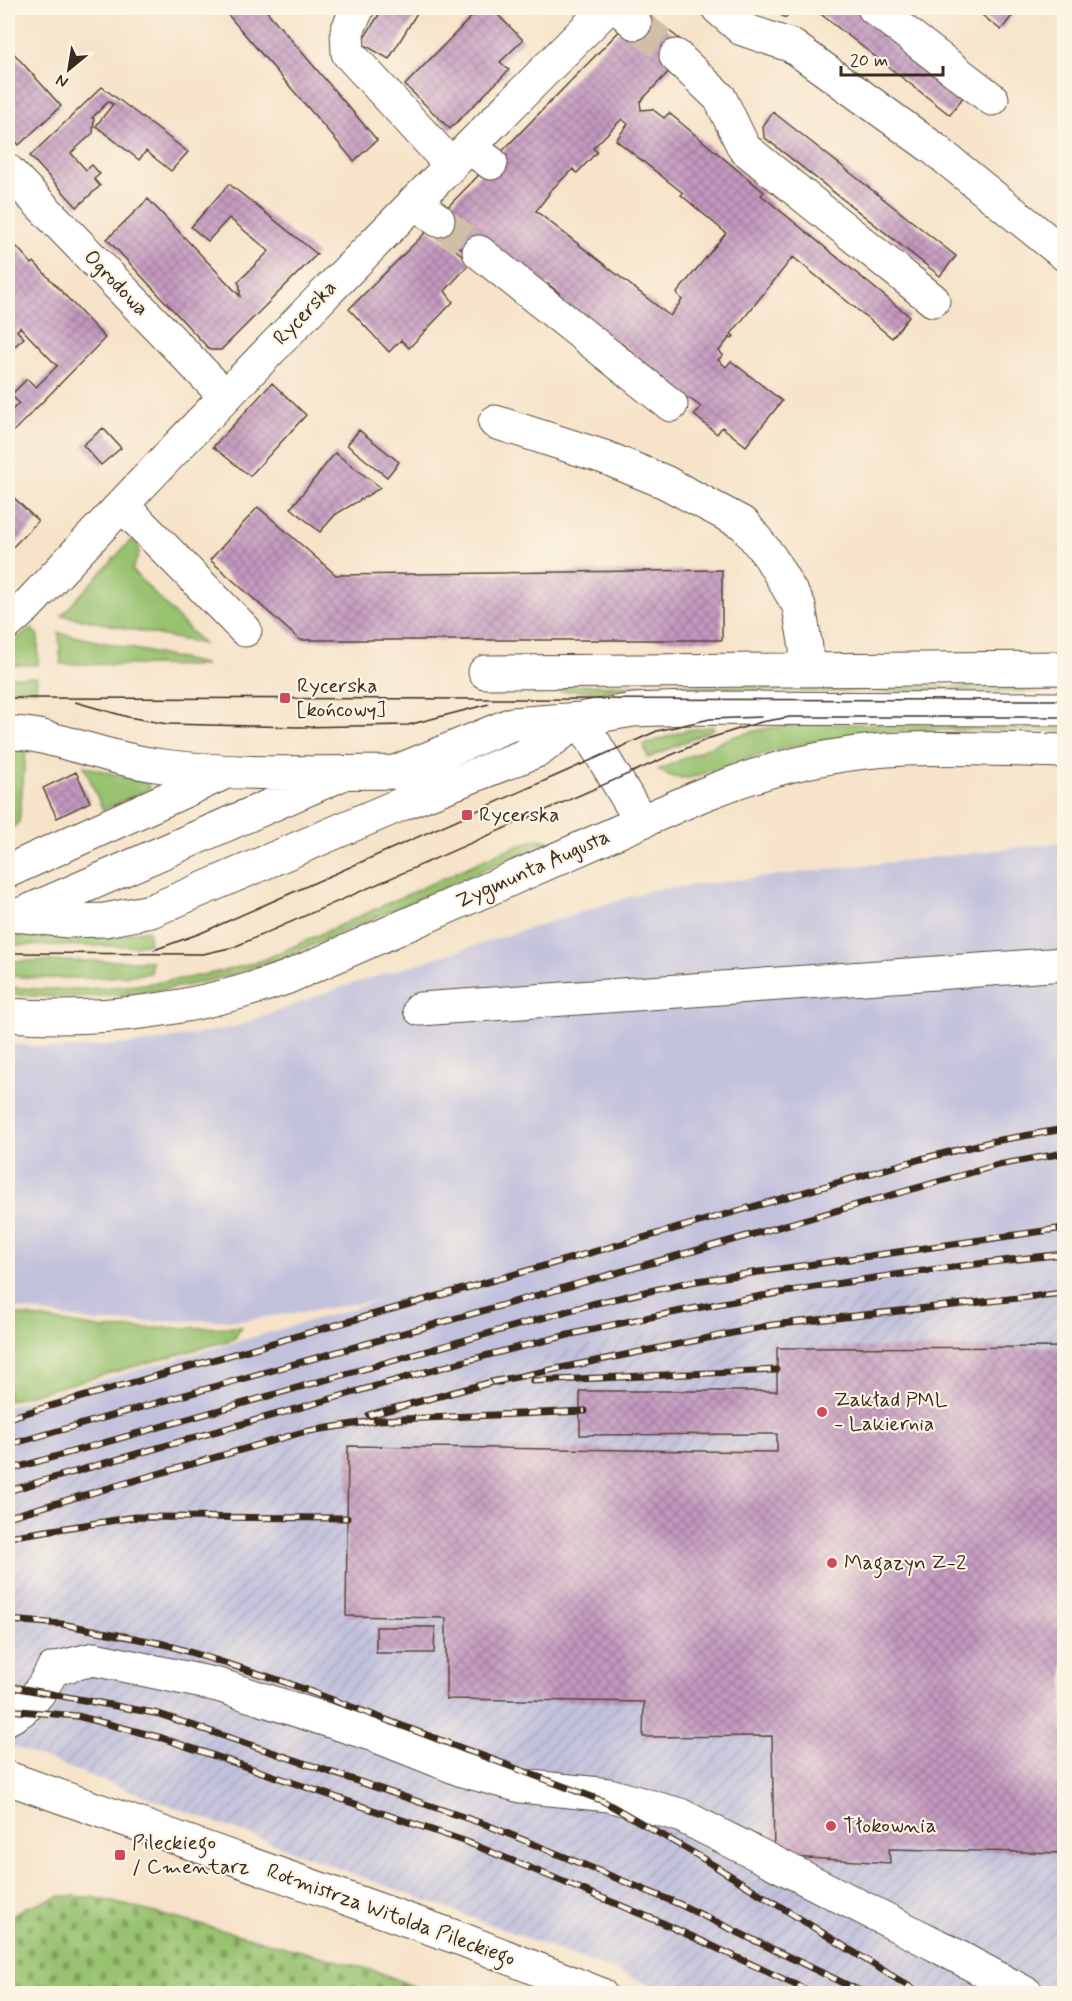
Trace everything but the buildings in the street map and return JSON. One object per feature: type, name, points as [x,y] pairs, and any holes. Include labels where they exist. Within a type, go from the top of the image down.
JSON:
[{"type":"street","points":[[718,8],[742,29],[792,46],[933,148],[1065,254]]},
{"type":"street","points":[[874,8],[992,99]]},
{"type":"street","name":"Rycerska","points":[[8,623],[26,607],[225,396],[426,211],[470,158],[620,13]]},
{"type":"street","points":[[345,15],[348,53],[470,158]]},
{"type":"street","points":[[676,56],[720,98],[744,148],[933,300]]},
{"type":"street","name":"Ogrodowa","points":[[8,171],[225,396]]},
{"type":"street","points":[[479,252],[671,405]]},
{"type":"street","points":[[495,422],[604,457],[665,482],[744,524],[770,557],[800,606],[807,670]]},
{"type":"street","points":[[122,505],[245,630]]},
{"type":"street","points":[[485,672],[1065,668]]},
{"type":"street","points":[[395,772],[512,724],[580,719],[633,710],[679,708],[1065,709]]},
{"type":"street","points":[[11,915],[68,921],[105,920],[151,912],[444,787],[539,750],[580,719]]},
{"type":"street","points":[[580,719],[641,821]]},
{"type":"street","points":[[8,733],[45,738],[162,766],[227,771],[395,772],[444,787]]},
{"type":"street","name":"Zygmunta Augusta","points":[[8,1015],[77,1017],[139,1013],[197,1004],[245,992],[286,978],[641,821],[740,781],[801,764],[852,754],[903,749],[1065,751]]},
{"type":"street","points":[[8,871],[227,771]]},
{"type":"street","points":[[11,915],[349,772]]},
{"type":"street","points":[[420,1009],[1065,964]]},
{"type":"street","points":[[8,1718],[21,1712],[40,1692],[53,1669],[94,1659],[218,1685],[374,1735],[462,1770],[521,1786],[609,1795],[680,1815],[936,1945],[1027,1994]]},
{"type":"street","name":"Rotmistrza Witolda Pileckiego","points":[[8,1778],[464,1940],[600,1994]]},
{"type":"shaded area","points":[[1064,842],[1064,1274],[998,1280],[751,1312],[584,1346],[8,1501],[8,1407],[383,1300],[245,1320],[97,1322],[8,1307],[8,1043],[58,1049],[148,1043],[235,1027],[336,989],[652,890]]},
{"type":"shaded area","points":[[1064,1274],[1064,1993],[674,1993],[8,1745],[8,1501],[584,1346],[751,1312],[998,1280]]},
{"type":"green space","points":[[131,540],[138,545],[139,554],[132,570],[203,644],[62,615]]},
{"type":"green space","points":[[31,628],[38,636],[38,665],[8,665],[8,647]]},
{"type":"green space","points":[[59,633],[204,664],[205,666],[61,664]]},
{"type":"green space","points":[[8,677],[37,677],[36,690],[8,690]]},
{"type":"green space","points":[[491,685],[1064,687],[1064,692],[490,691]]},
{"type":"green space","points":[[810,724],[1064,724],[1064,731],[919,730],[870,733],[807,743],[689,778],[673,777],[658,770],[732,737],[767,728]]},
{"type":"green space","points":[[713,726],[714,729],[648,758],[644,745],[683,731]]},
{"type":"green space","points":[[8,749],[26,751],[19,822],[14,827],[8,827]]},
{"type":"green space","points":[[84,766],[146,783],[150,787],[103,810]]},
{"type":"green space","points":[[538,839],[549,841],[286,957],[252,969],[149,992],[79,997],[8,994],[8,987],[53,990],[120,987],[187,978],[248,965],[501,852]]},
{"type":"green space","points":[[148,930],[150,943],[135,946],[8,945],[8,936],[109,936]]},
{"type":"green space","points":[[8,961],[152,961],[150,973],[97,978],[44,978],[8,976]]},
{"type":"green space","points":[[8,1313],[104,1329],[242,1327],[234,1339],[8,1401]]},
{"type":"green space","points":[[60,1896],[93,1897],[376,1971],[415,1987],[409,1994],[8,1993],[8,1918],[26,1907]]},
{"type":"tunnel","points":[[635,23],[676,56]]},
{"type":"tunnel","points":[[438,220],[479,252]]},
{"type":"tram line","points":[[8,698],[1064,700]]},
{"type":"tram line","points":[[75,702],[128,717],[167,724],[298,727],[408,725],[489,704]]},
{"type":"tram line","points":[[154,950],[201,933],[657,731],[710,719],[761,717]]},
{"type":"tram line","points":[[8,953],[203,954],[234,947],[710,738],[761,722],[790,717],[1064,717]]},
{"type":"railway","points":[[8,1418],[921,1159],[994,1141],[1064,1129]]},
{"type":"railway","points":[[8,1445],[998,1165],[1064,1153]]},
{"type":"railway","points":[[8,1470],[592,1304],[690,1282],[1064,1228]]},
{"type":"railway","points":[[8,1491],[498,1352],[584,1331],[818,1287],[966,1265],[1064,1254]]},
{"type":"railway","points":[[492,1382],[772,1325],[1064,1293]]},
{"type":"railway","points":[[533,1381],[776,1370]]},
{"type":"railway","points":[[369,1415],[492,1382],[500,1382]]},
{"type":"railway","points":[[8,1517],[303,1432],[379,1420],[585,1411]]},
{"type":"railway","points":[[8,1537],[135,1517],[347,1518]]},
{"type":"railway","points":[[8,1620],[62,1624],[164,1644],[282,1681],[603,1801],[697,1855],[921,1994]]},
{"type":"railway","points":[[8,1686],[159,1714],[487,1825],[679,1904],[866,1994]]},
{"type":"railway","points":[[8,1710],[77,1716],[162,1738],[467,1842],[665,1924],[815,1994]]},
{"type":"place","name":"Rycerska [końcowy]","points":[[285,698]]},
{"type":"place","name":"Rycerska","points":[[467,815]]},
{"type":"place","name":"Zakład PML - Lakiernia","points":[[822,1412]]},
{"type":"place","name":"Magazyn Z-2","points":[[832,1563]]},
{"type":"place","name":"Tłokownia","points":[[831,1826]]},
{"type":"place","name":"Pileckiego / Cmentarz","points":[[120,1855]]}]
